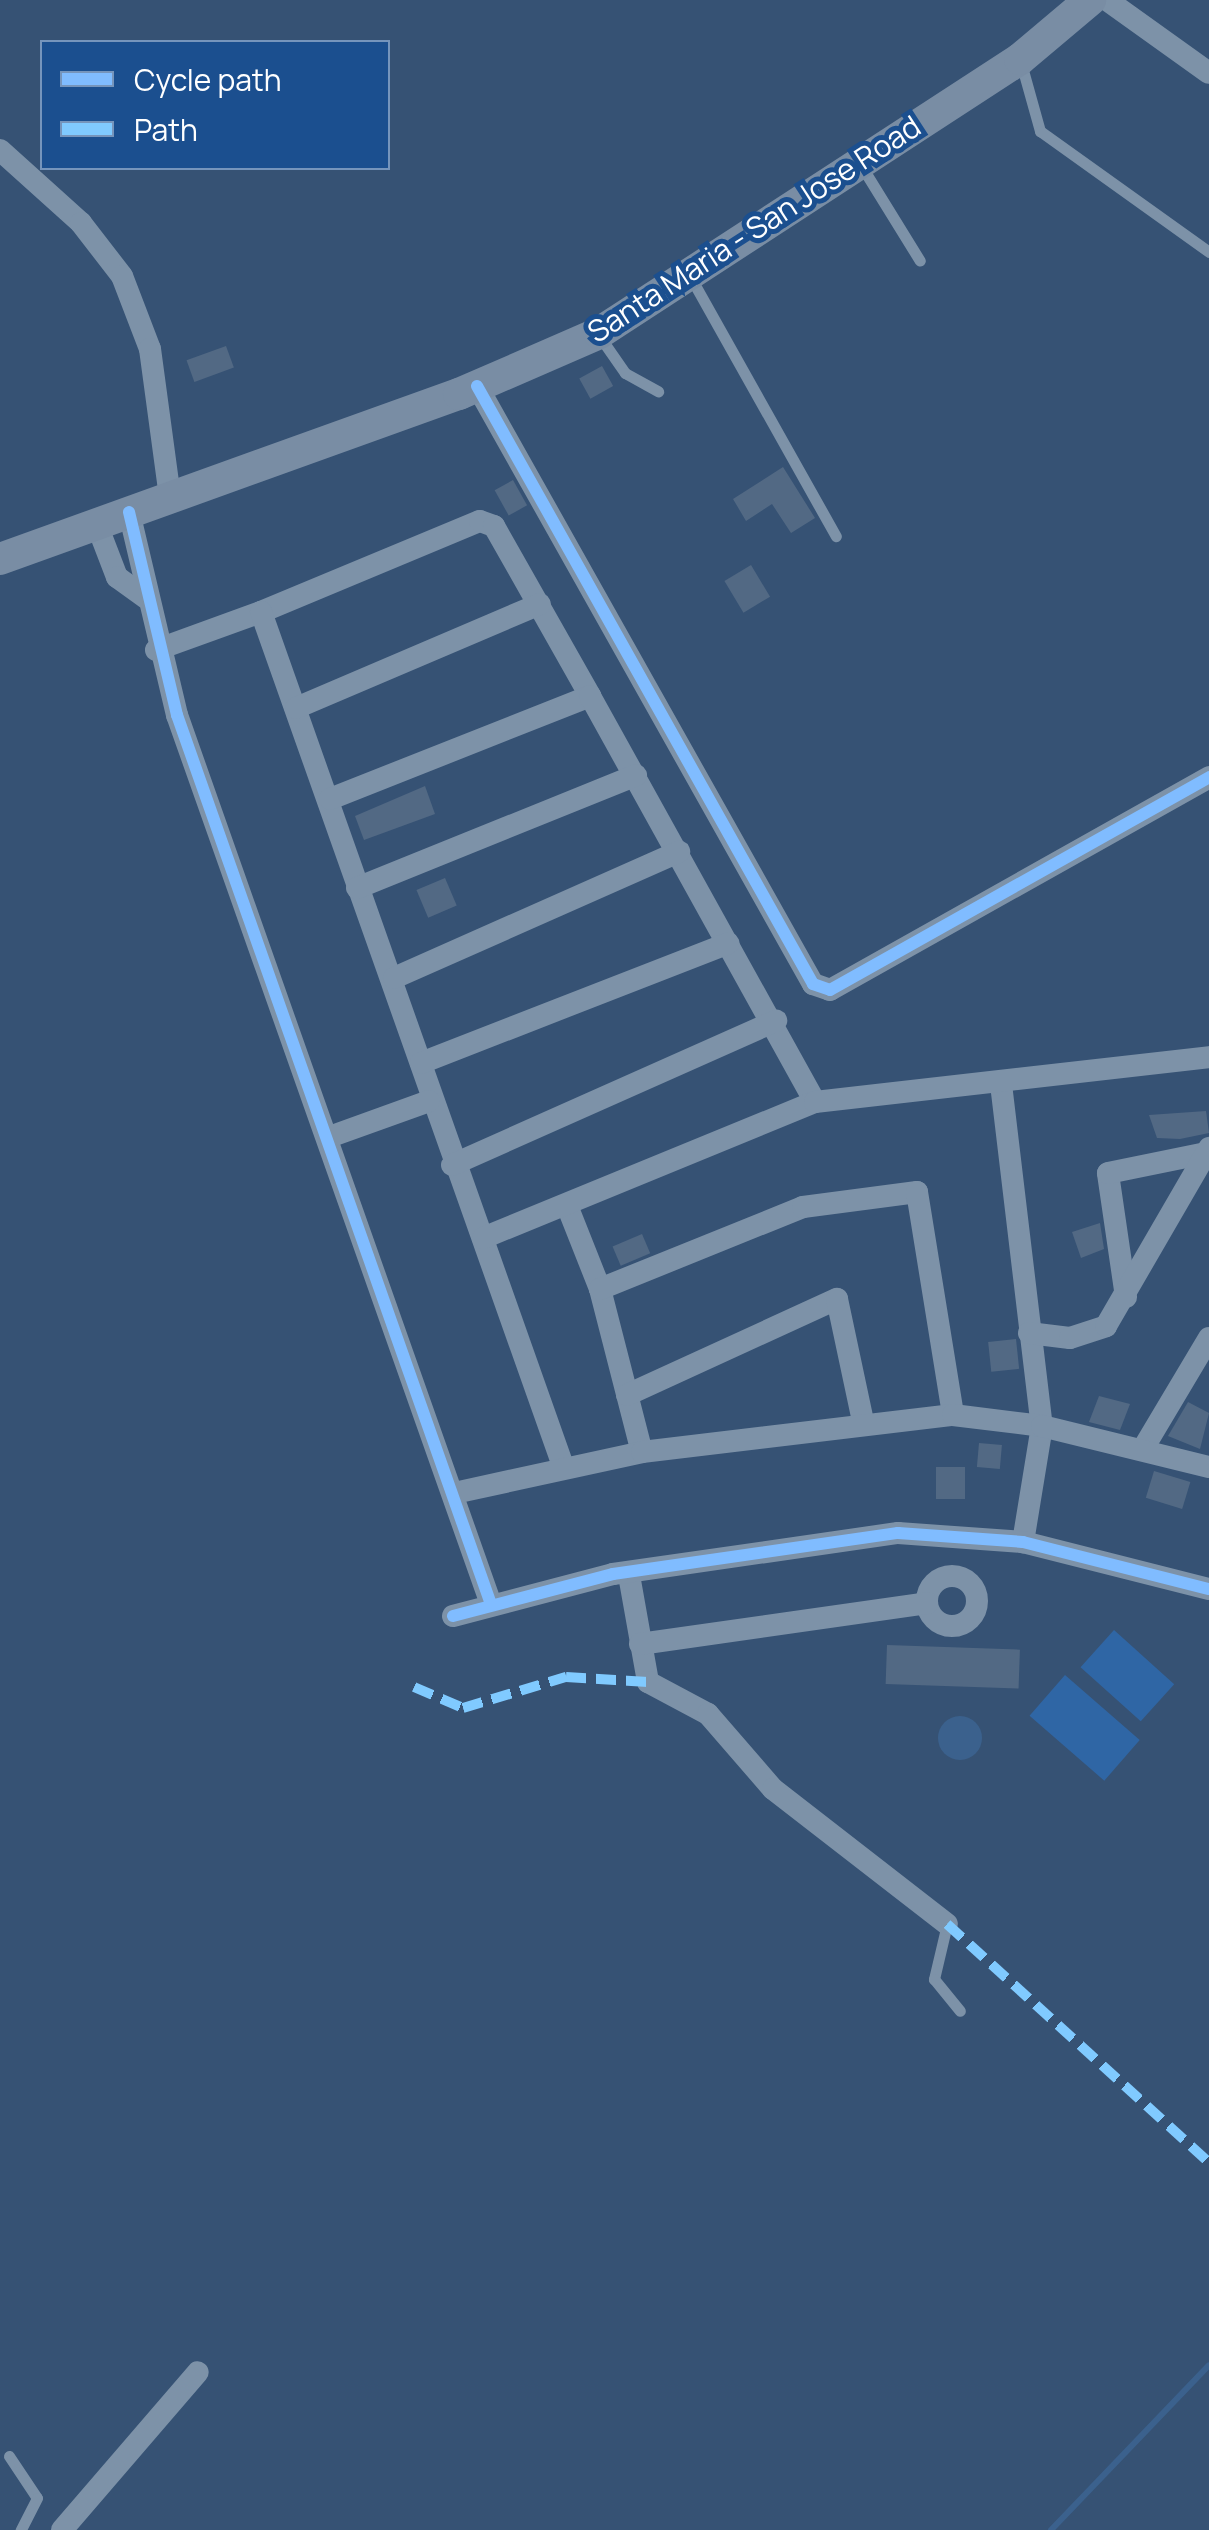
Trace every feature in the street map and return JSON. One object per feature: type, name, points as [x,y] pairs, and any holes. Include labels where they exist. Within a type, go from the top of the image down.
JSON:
[{"type":"main road","name":"Santa Maria - San Jose Road","points":[[0,557],[477,386],[598,333],[1020,59],[1090,0]]},
{"type":"street","points":[[1108,0],[1209,73]]},
{"type":"street","points":[[0,150],[122,276],[150,348],[170,497]]},
{"type":"street","points":[[477,386],[813,984],[830,990],[1209,777]]},
{"type":"street","points":[[129,512],[145,549],[146,598],[156,650],[459,1492],[492,1604]]},
{"type":"street","points":[[156,650],[260,612],[480,521],[494,526],[728,943],[776,1021],[815,1102]]},
{"type":"street","points":[[97,525],[117,577],[146,598]]},
{"type":"street","points":[[296,708],[540,604]]},
{"type":"street","points":[[260,612],[330,799],[356,888],[394,978],[452,1165],[483,1238],[563,1466]]},
{"type":"street","points":[[330,799],[590,696]]},
{"type":"street","points":[[356,888],[636,775]]},
{"type":"street","points":[[394,978],[680,852]]},
{"type":"street","points":[[421,1063],[728,943]]},
{"type":"street","points":[[452,1165],[776,1021]]},
{"type":"street","points":[[483,1238],[568,1208],[815,1102],[1001,1084],[1209,1056]]},
{"type":"street","points":[[1001,1084],[1042,1426],[1024,1542]]},
{"type":"street","points":[[332,1136],[430,1101]]},
{"type":"street","points":[[1029,1333],[1091,1335],[1126,1297],[1208,1151]]},
{"type":"street","points":[[1126,1297],[1108,1173],[1208,1151]]},
{"type":"street","points":[[600,1289],[803,1207],[916,1192],[953,1416]]},
{"type":"street","points":[[568,1208],[600,1289],[642,1452]]},
{"type":"street","points":[[627,1395],[836,1299],[863,1421]]},
{"type":"street","points":[[1144,1447],[1209,1338]]},
{"type":"street","points":[[459,1492],[563,1466],[642,1452],[863,1421],[953,1416],[1042,1426],[1144,1447],[1209,1467]]},
{"type":"street","points":[[954,1576],[960,1534]]},
{"type":"street","points":[[453,1616],[629,1574],[825,1542],[960,1534],[1024,1542],[1209,1588]]},
{"type":"street","points":[[629,1574],[648,1682],[708,1714],[773,1789],[948,1924]]},
{"type":"street","points":[[954,1576],[975,1590],[973,1615],[942,1624],[928,1603],[932,1586],[954,1576]]},
{"type":"street","points":[[640,1644],[928,1603]]},
{"type":"street","points":[[62,2530],[198,2372]]},
{"type":"lane","points":[[1020,59],[1040,132],[1209,252]]},
{"type":"lane","points":[[860,164],[920,262]]},
{"type":"lane","points":[[689,274],[836,536]]},
{"type":"lane","points":[[598,333],[625,373],[658,391]]},
{"type":"lane","points":[[948,1924],[934,1979],[960,2012]]},
{"type":"lane","points":[[9,2456],[38,2498],[21,2530]]},
{"type":"shaded area","points":[[1114,1630],[1174,1684],[1141,1721],[1081,1667]]},
{"type":"shaded area","points":[[1065,1675],[1140,1740],[1104,1781],[1030,1716]]},
{"type":"shaded area","points":[[960,1716],[975,1723],[982,1738],[975,1753],[960,1760],[945,1753],[938,1738],[945,1723]]},
{"type":"building","points":[[226,346],[234,368],[194,382],[187,360]]},
{"type":"building","points":[[602,366],[613,386],[590,399],[579,379]]},
{"type":"building","points":[[783,467],[815,518],[791,533],[772,504],[746,521],[733,499]]},
{"type":"building","points":[[513,480],[527,505],[509,516],[495,490]]},
{"type":"building","points":[[751,565],[770,597],[743,613],[724,581]]},
{"type":"building","points":[[425,786],[435,814],[364,840],[355,816]]},
{"type":"building","points":[[445,878],[457,906],[428,918],[416,890]]},
{"type":"building","points":[[1206,1111],[1209,1133],[1180,1139],[1157,1138],[1149,1115]]},
{"type":"building","points":[[1100,1223],[1104,1249],[1081,1258],[1072,1232]]},
{"type":"building","points":[[642,1234],[650,1253],[621,1266],[613,1247]]},
{"type":"building","points":[[1016,1339],[1019,1369],[991,1372],[988,1342]]},
{"type":"building","points":[[1099,1396],[1130,1404],[1120,1430],[1089,1422]]},
{"type":"building","points":[[1188,1402],[1209,1413],[1200,1449],[1168,1436]]},
{"type":"building","points":[[979,1443],[1002,1445],[1000,1469],[977,1467]]},
{"type":"building","points":[[936,1467],[965,1467],[965,1499],[936,1499]]},
{"type":"building","points":[[1154,1471],[1190,1482],[1182,1509],[1146,1498]]},
{"type":"building","points":[[887,1645],[1020,1650],[1019,1689],[886,1684]]},
{"type":"waterway","points":[[1051,2530],[1209,2365]]},
{"type":"marked path","points":[[414,1687],[463,1708],[566,1677],[648,1682]]},
{"type":"marked path","points":[[947,1924],[1209,2162]]},
{"type":"cycle path","points":[[477,386],[813,984],[830,990],[1209,777]]},
{"type":"cycle path","points":[[129,512],[177,715],[491,1604]]},
{"type":"cycle path","points":[[453,1616],[613,1574],[898,1533],[1023,1542],[1209,1589]]}]
